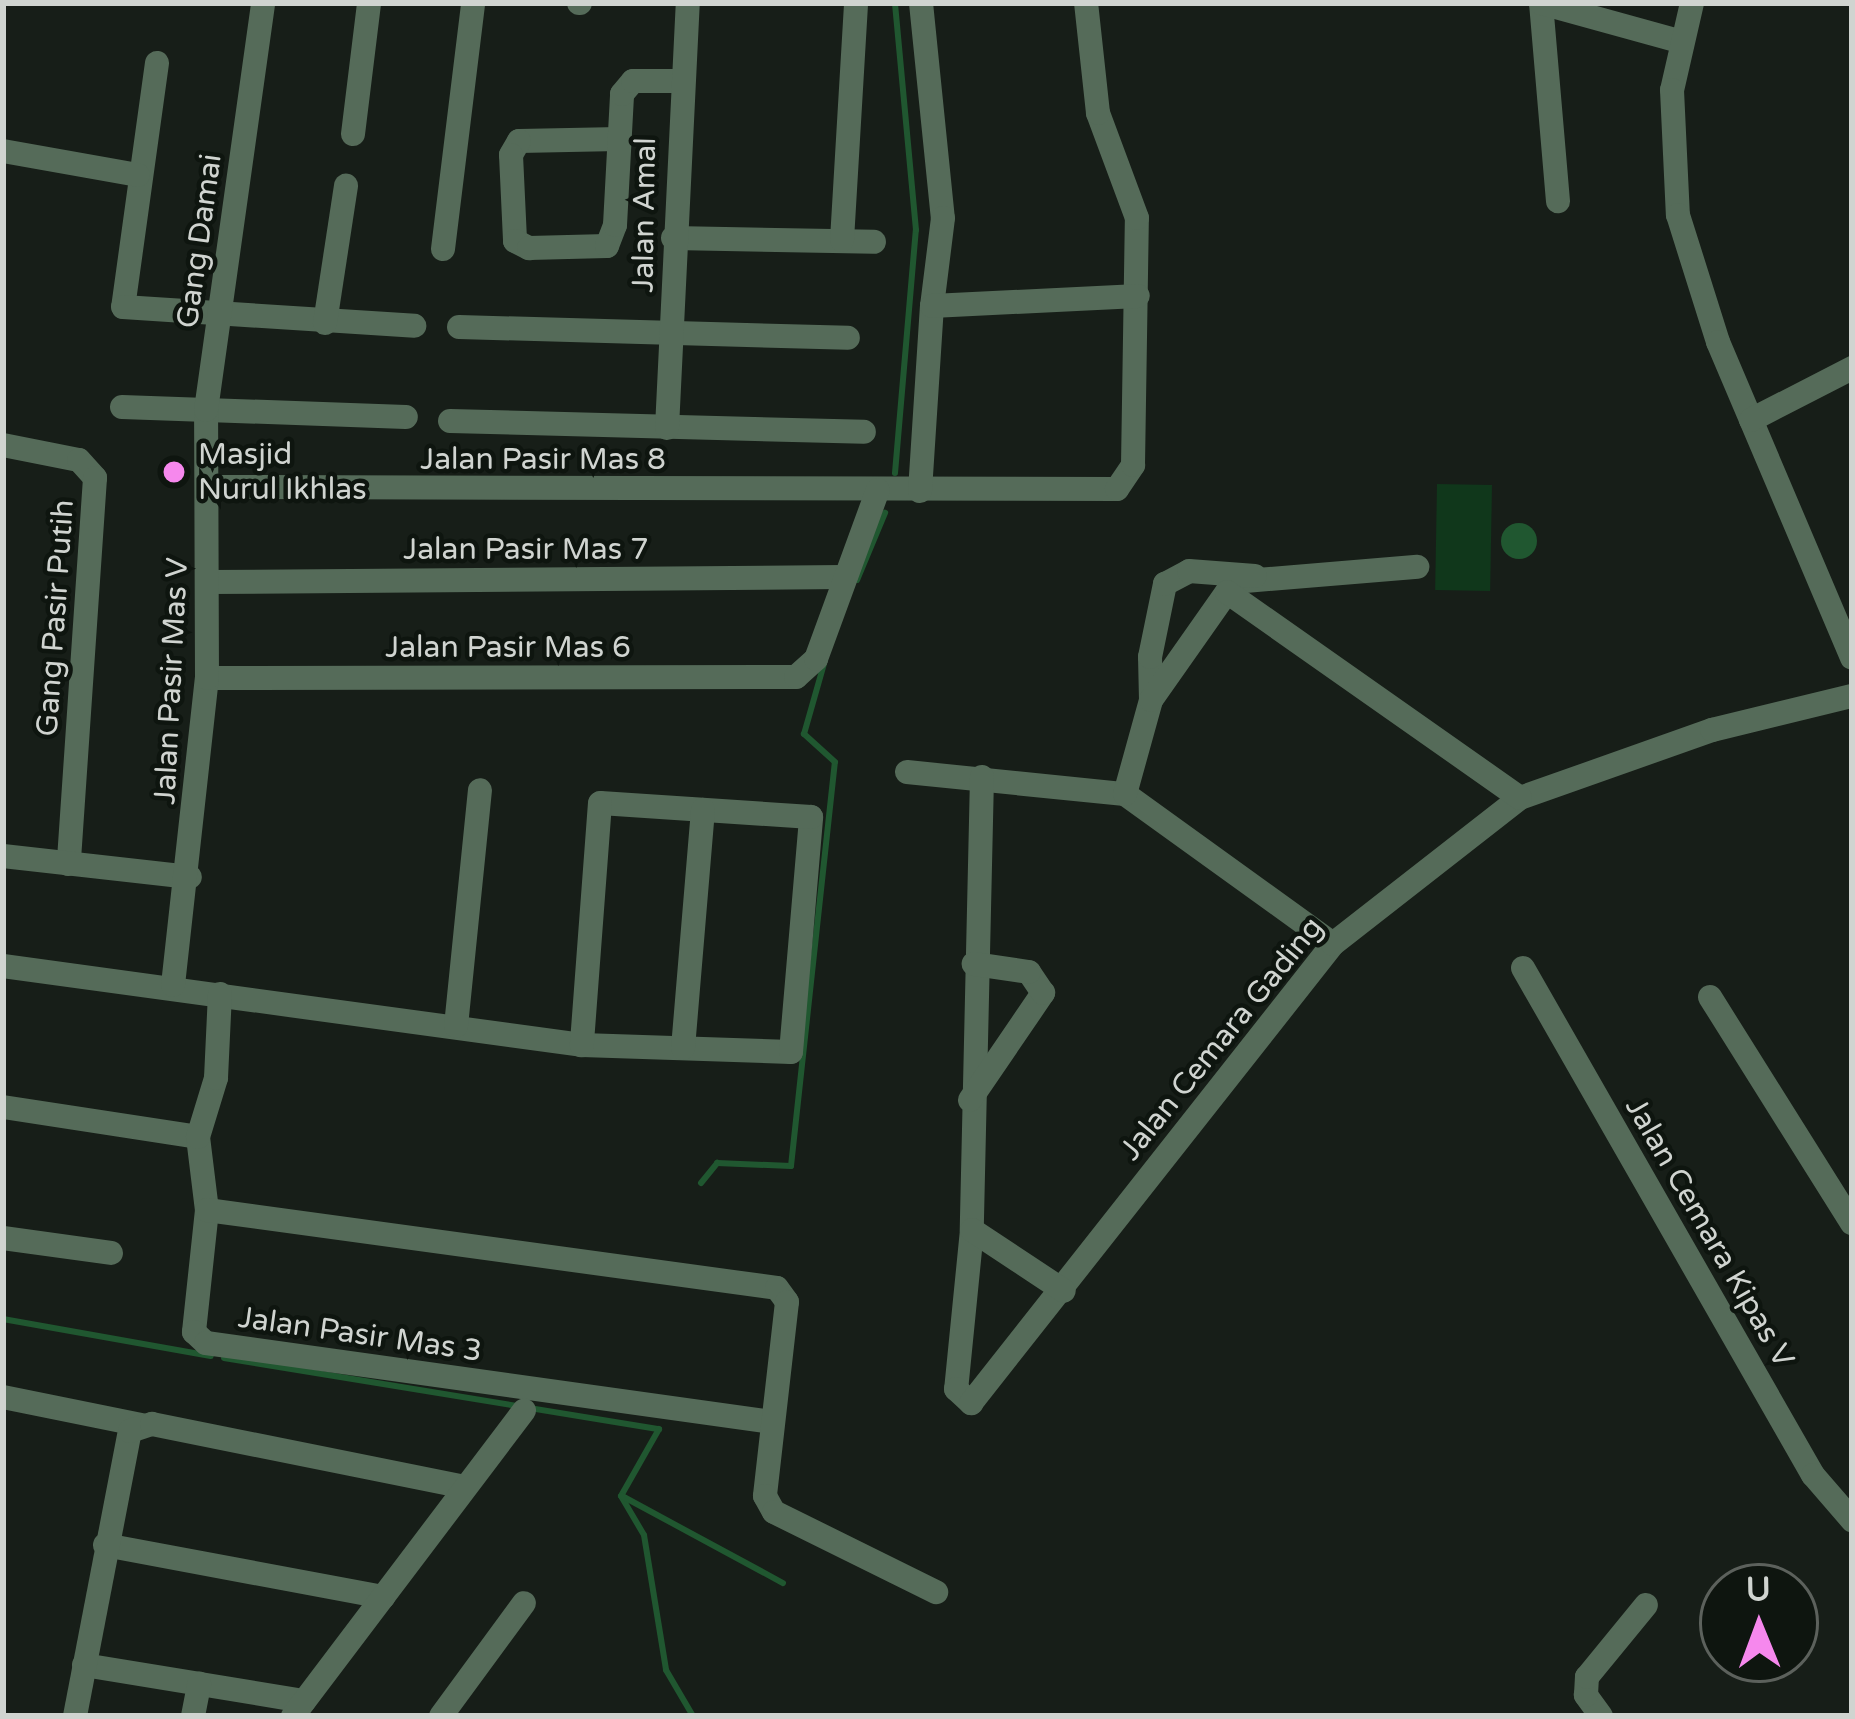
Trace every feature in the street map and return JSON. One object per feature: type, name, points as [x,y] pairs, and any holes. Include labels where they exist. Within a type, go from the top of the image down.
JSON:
[{"type":"street","name":"Gang Damai","points":[[207,487],[206,410],[262,3]]},
{"type":"street","points":[[353,134],[369,3]]},
{"type":"street","points":[[443,249],[473,3]]},
{"type":"street","name":"Jalan Amal","points":[[667,428],[679,81],[688,3]]},
{"type":"street","points":[[842,240],[856,3]]},
{"type":"street","points":[[920,491],[943,218],[922,3]]},
{"type":"street","points":[[932,306],[1138,296],[1137,218],[1098,113],[1086,3]]},
{"type":"street","points":[[1558,201],[1541,3],[1678,41]]},
{"type":"street","points":[[1692,3],[1678,41],[1671,140],[1678,215],[1751,419],[1852,658]]},
{"type":"street","points":[[157,63],[138,175],[124,307],[414,326]]},
{"type":"street","points":[[619,139],[519,142],[511,155],[515,241],[529,248],[607,246],[627,85],[679,81]]},
{"type":"street","points":[[3,151],[138,175]]},
{"type":"street","points":[[326,323],[346,186]]},
{"type":"street","points":[[673,238],[874,242]]},
{"type":"street","name":"Jalan Pasir Mas 8","points":[[207,487],[1117,488],[1133,465],[1138,296]]},
{"type":"street","points":[[459,327],[673,329],[848,338]]},
{"type":"street","points":[[1751,419],[1852,368]]},
{"type":"street","points":[[122,407],[406,418]]},
{"type":"street","points":[[451,421],[864,432]]},
{"type":"street","name":"Gang Pasir Putih","points":[[3,446],[79,460],[95,478],[69,864]]},
{"type":"street","name":"Jalan Pasir Mas V","points":[[173,985],[190,877],[207,678],[207,487]]},
{"type":"street","points":[[843,578],[878,490]]},
{"type":"street","points":[[1125,794],[1151,700],[1150,657],[1165,584],[1189,571],[1256,576],[1418,567]]},
{"type":"street","points":[[1151,700],[1228,592],[1256,576]]},
{"type":"street","name":"Jalan Pasir Mas 7","points":[[210,582],[843,578]]},
{"type":"street","name":"Jalan Pasir Mas 6","points":[[207,678],[796,677],[808,670],[843,578]]},
{"type":"street","points":[[1228,592],[1520,798]]},
{"type":"street","name":"Jalan Cemara Gading","points":[[972,1230],[956,1389],[971,1403],[1064,1291],[1333,944],[1520,798],[1712,730],[1852,696]]},
{"type":"street","points":[[907,772],[1125,794],[1333,944]]},
{"type":"street","points":[[982,776],[970,1100],[972,1230],[1064,1291]]},
{"type":"street","points":[[456,1026],[480,790]]},
{"type":"street","points":[[3,966],[173,985],[582,1045],[791,1052],[812,818],[600,802],[582,1045]]},
{"type":"street","points":[[683,1048],[704,810]]},
{"type":"street","points":[[3,856],[190,877]]},
{"type":"street","points":[[970,1100],[1042,993],[1029,972],[974,964]]},
{"type":"street","name":"Jalan Cemara Kipas V","points":[[1523,968],[1813,1475],[1852,1520]]},
{"type":"street","points":[[3,1107],[199,1137],[216,1078],[220,994]]},
{"type":"street","points":[[1710,997],[1852,1223]]},
{"type":"street","name":"Jalan Pasir Mas 3","points":[[199,1137],[207,1210],[194,1332],[206,1343],[772,1422]]},
{"type":"street","points":[[207,1210],[772,1286],[787,1303],[762,1484],[774,1511],[936,1592]]},
{"type":"street","points":[[3,1238],[111,1253]]},
{"type":"street","points":[[3,1397],[464,1487]]},
{"type":"street","points":[[84,1665],[199,1684],[299,1708],[524,1411]]},
{"type":"street","points":[[75,1716],[125,1439],[142,1425]]},
{"type":"street","points":[[105,1545],[383,1597]]},
{"type":"street","points":[[441,1716],[524,1603]]},
{"type":"street","points":[[1600,1716],[1586,1695],[1587,1677],[1646,1605]]},
{"type":"street","points":[[193,1716],[199,1684]]},
{"type":"shaded area","points":[[1437,484],[1492,485],[1490,591],[1435,590]]},
{"type":"shaded area","points":[[1519,523],[1532,528],[1537,541],[1532,554],[1519,559],[1506,554],[1501,541],[1506,528]]},
{"type":"waterway","points":[[895,3],[916,230],[895,473]]},
{"type":"waterway","points":[[857,580],[885,513]]},
{"type":"waterway","points":[[701,1183],[717,1163],[791,1166],[835,762],[804,734],[824,664]]},
{"type":"waterway","points":[[3,1319],[211,1356]]},
{"type":"waterway","points":[[224,1358],[659,1429],[621,1496],[644,1535],[666,1670],[693,1716]]},
{"type":"waterway","points":[[622,1496],[783,1583]]},
{"type":"place","name":"Masjid Nurul Ikhlas","points":[[174,472]]}]
